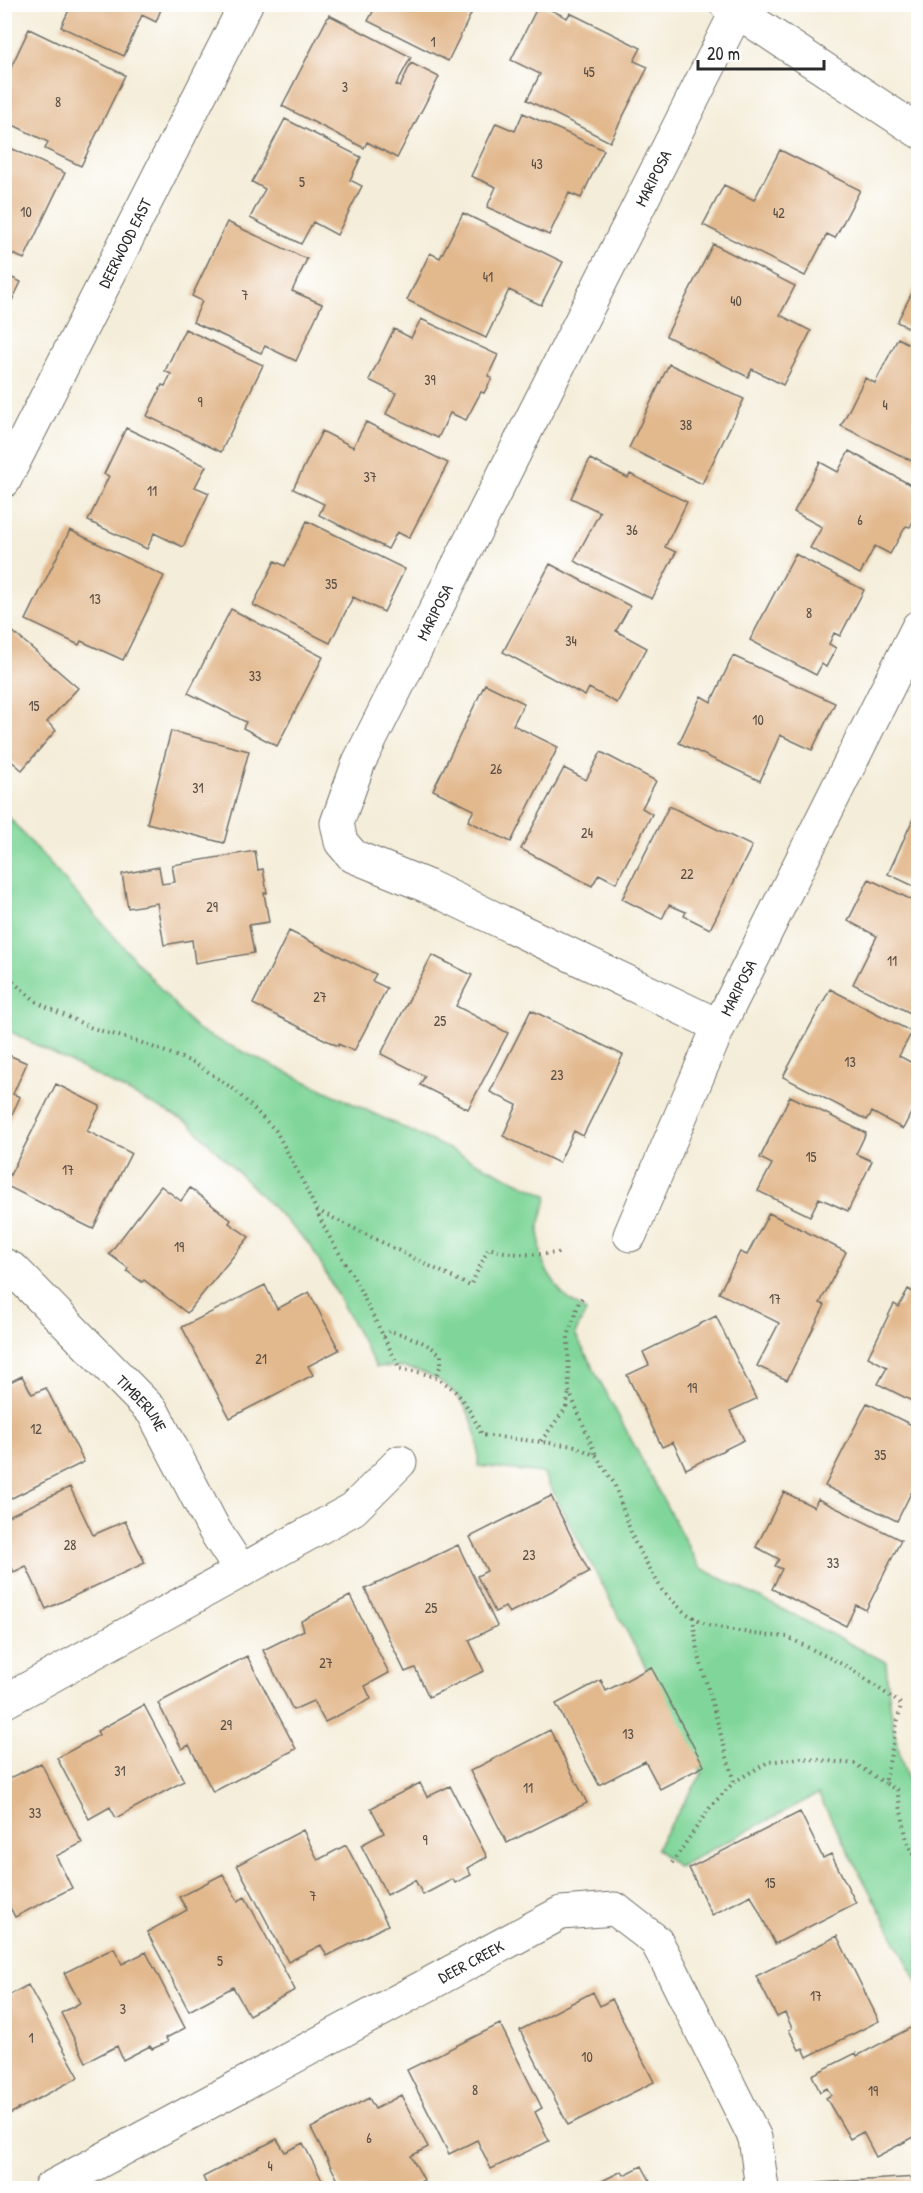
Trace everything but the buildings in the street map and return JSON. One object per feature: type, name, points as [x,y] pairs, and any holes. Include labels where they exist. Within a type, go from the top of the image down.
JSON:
[{"type":"street","name":"DEERWOOD EAST","points":[[4,481],[246,4]]},
{"type":"street","points":[[732,8],[918,131]]},
{"type":"street","name":"MARIPOSA","points":[[719,1026],[427,886],[353,856],[341,842],[337,823],[359,762],[732,8]]},
{"type":"street","name":"MARIPOSA","points":[[630,1235],[719,1026],[918,627]]},
{"type":"street","name":"TIMBERLINE","points":[[4,1266],[14,1270],[153,1412],[215,1531],[241,1571]]},
{"type":"street","points":[[4,1702],[353,1509],[400,1462]]},
{"type":"street","name":"DEER CREEK","points":[[50,2188],[561,1913],[615,1909],[656,1941],[671,1969],[755,2138],[762,2188]]},
{"type":"path","points":[[4,974],[38,1003],[92,1028],[142,1043],[195,1063],[235,1090],[276,1131],[326,1231],[354,1278],[400,1369],[426,1372],[456,1390],[482,1436],[575,1446],[596,1456]]},
{"type":"path","points":[[316,1210],[470,1286],[489,1248],[528,1256],[559,1252]]},
{"type":"path","points":[[541,1441],[566,1408],[569,1391],[568,1336],[582,1298]]},
{"type":"path","points":[[384,1337],[390,1331],[435,1349],[441,1355],[441,1365],[435,1378]]},
{"type":"path","points":[[569,1391],[596,1456],[614,1483],[634,1541],[662,1590],[684,1612],[707,1625],[754,1634],[787,1637],[848,1667],[901,1704],[885,1783]]},
{"type":"path","points":[[693,1617],[697,1649],[735,1782]]},
{"type":"path","points":[[672,1863],[711,1806],[735,1782],[768,1762],[801,1758],[855,1764],[897,1790],[907,1841],[918,1865]]},
{"type":"green space","points":[[4,812],[197,1030],[548,1196],[539,1225],[541,1255],[546,1269],[562,1294],[586,1312],[575,1334],[699,1567],[886,1662],[889,1699],[899,1753],[918,1805],[918,1983],[818,1794],[678,1867],[656,1848],[702,1774],[543,1473],[478,1466],[478,1443],[473,1423],[464,1405],[452,1391],[437,1379],[419,1371],[398,1367],[376,1367],[311,1246],[189,1123],[5,1029]]}]
